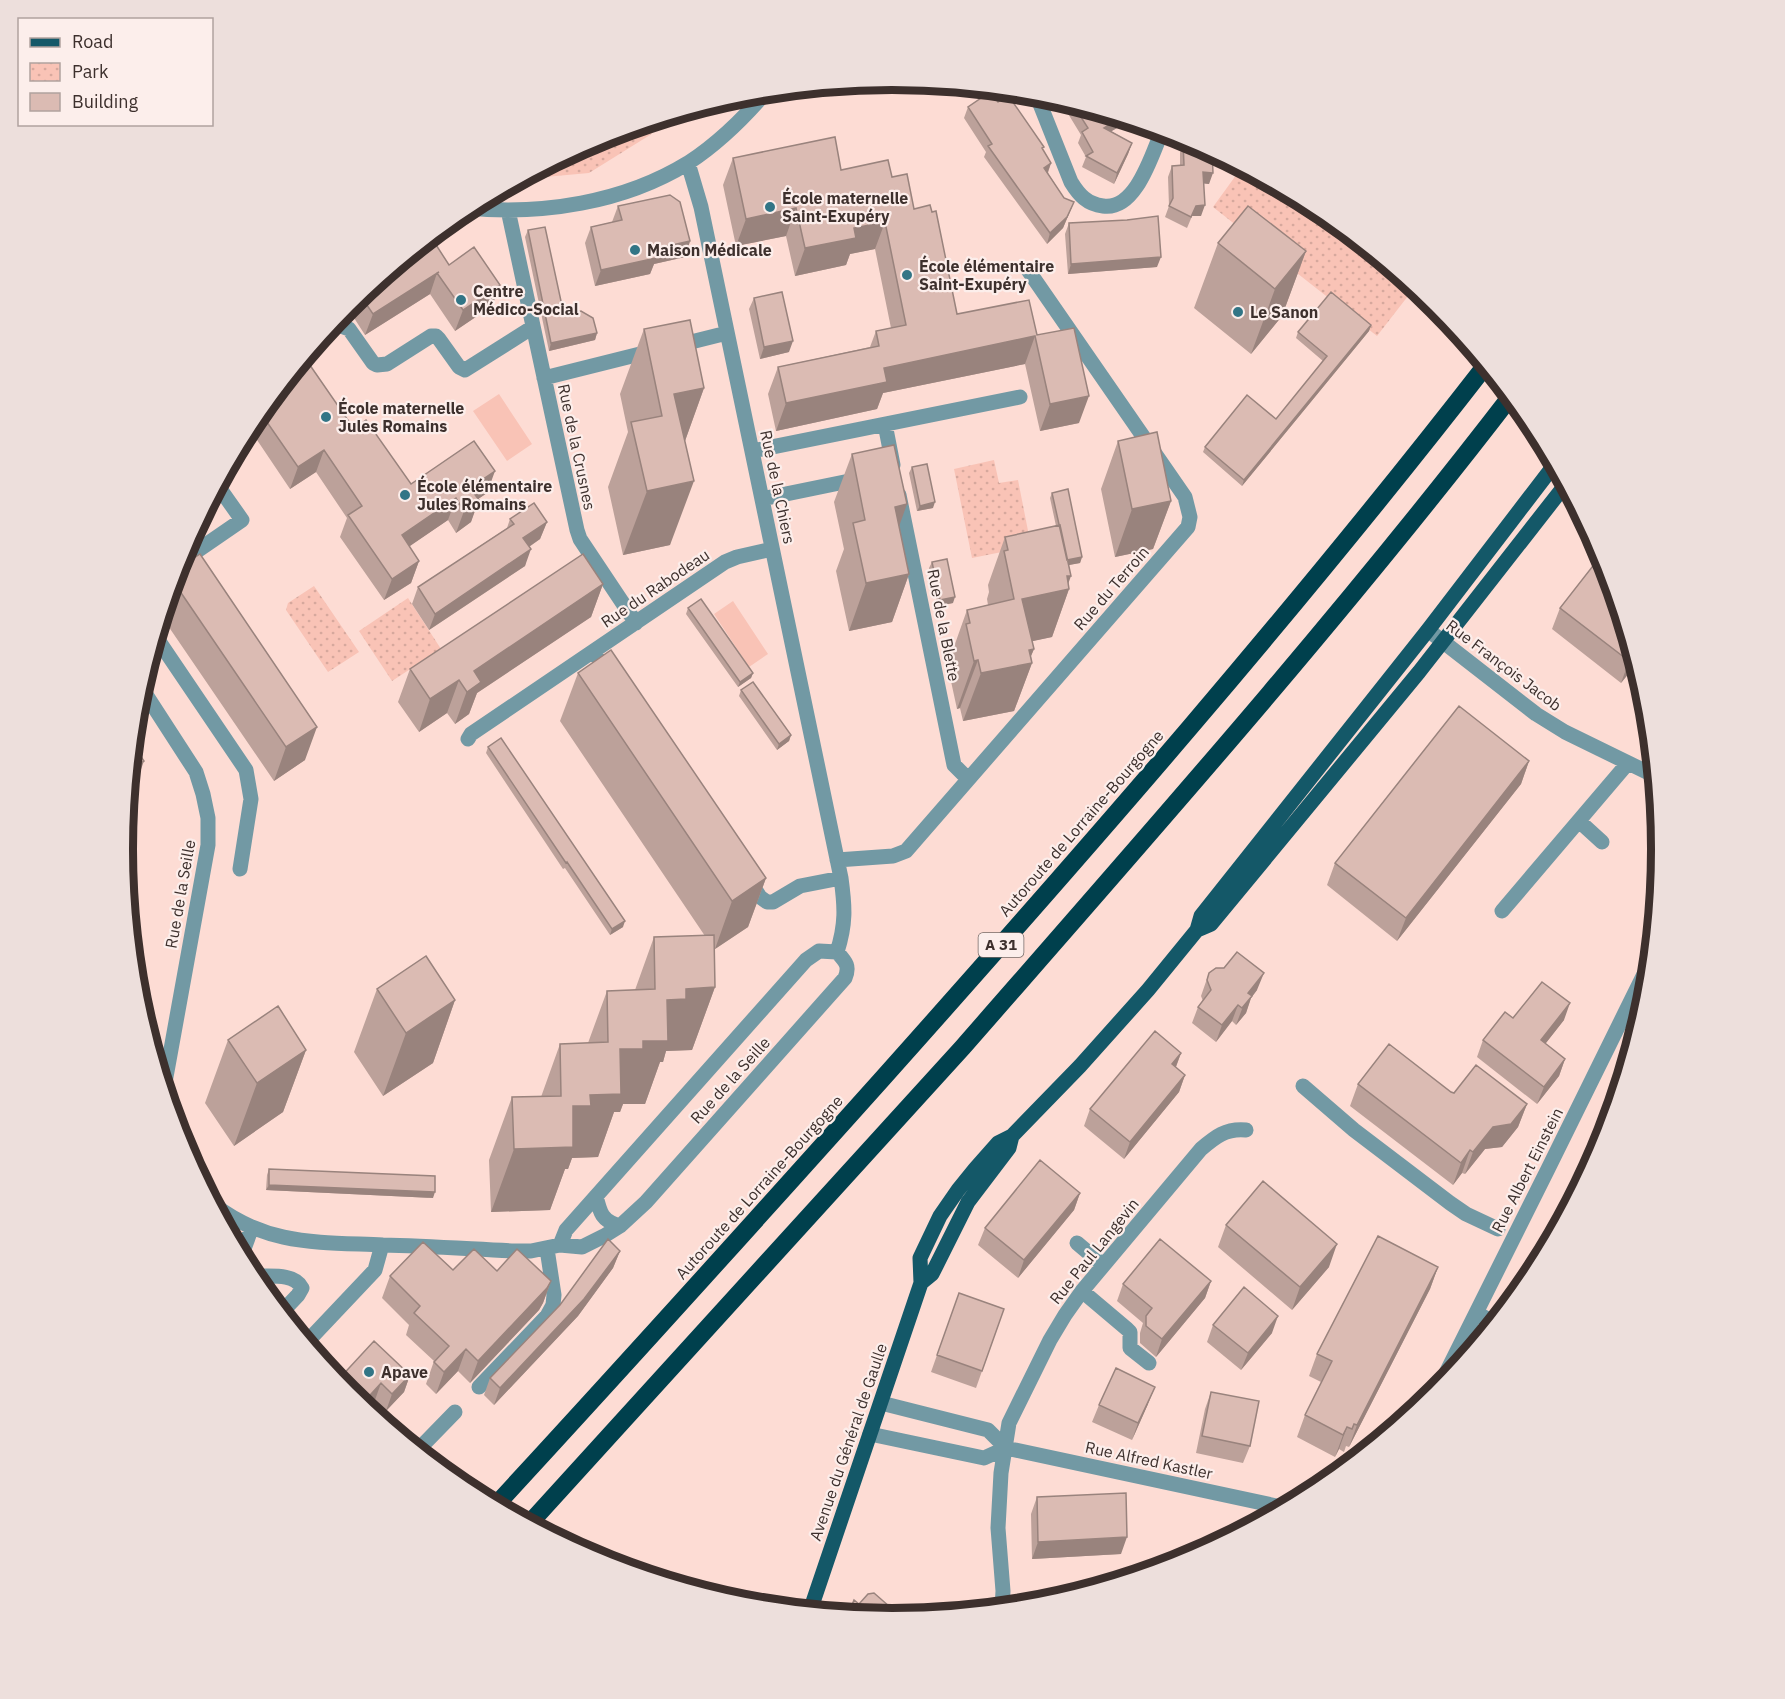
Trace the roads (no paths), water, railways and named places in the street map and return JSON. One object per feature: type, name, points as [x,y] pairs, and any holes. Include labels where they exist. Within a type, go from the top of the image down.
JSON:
[{"type":"highway","name":"Autoroute de Lorraine-Bourgogne","points":[[501,1500],[687,1297],[1127,801],[1240,669],[1482,371]]},
{"type":"highway","name":"A 31","points":[[534,1518],[1008,996],[1297,661],[1506,403]]},
{"type":"main road","points":[[1197,930],[1201,916],[1428,630],[1551,471]]},
{"type":"main road","points":[[1197,930],[1210,924],[1443,641],[1561,490]]},
{"type":"main road","name":"Avenue du Général de Gaulle","points":[[812,1605],[921,1283],[932,1274],[968,1202],[1009,1148],[1012,1136],[1094,1051],[1197,930]]},
{"type":"street","points":[[486,209],[564,207],[633,189],[688,163],[737,123],[756,103]]},
{"type":"street","points":[[1040,105],[1071,182],[1088,202],[1097,205],[1107,207],[1116,205],[1133,193],[1159,139]]},
{"type":"street","name":"Rue de la Chiers","points":[[688,163],[701,207],[837,860]]},
{"type":"street","points":[[508,210],[544,378]]},
{"type":"street","name":"Rue du Terroin","points":[[837,860],[902,854],[906,851],[1188,527],[1189,507],[1185,497],[1028,270]]},
{"type":"street","points":[[342,326],[349,329],[373,363],[377,365],[387,364],[431,336],[436,336],[459,368],[465,370],[533,327]]},
{"type":"street","name":"Rue de la Crusnes","points":[[636,623],[580,539],[544,378],[727,333]]},
{"type":"street","points":[[752,451],[1020,397]]},
{"type":"street","name":"Rue de la Blette","points":[[885,424],[884,474],[954,765],[968,779]]},
{"type":"street","points":[[762,499],[884,474]]},
{"type":"street","points":[[194,553],[242,520],[223,493]]},
{"type":"street","name":"Rue du Rabodeau","points":[[468,739],[480,728],[725,562],[736,557],[772,549]]},
{"type":"street","name":"Rue François Jacob","points":[[1428,630],[1536,714],[1565,732],[1648,773]]},
{"type":"street","points":[[161,645],[246,770],[251,800],[240,869]]},
{"type":"street","name":"Rue du Rabodeau","points":[[594,651],[620,691]]},
{"type":"street","name":"Rue de la Seille","points":[[149,699],[196,772],[208,818],[208,845],[166,1069]]},
{"type":"street","points":[[1502,911],[1628,763]]},
{"type":"street","points":[[1579,821],[1602,842]]},
{"type":"street","points":[[837,860],[845,904],[844,931],[837,952]]},
{"type":"street","points":[[740,868],[766,902],[777,901],[800,886],[841,878]]},
{"type":"street","name":"Rue de la Seille","points":[[226,1212],[271,1235],[297,1240],[515,1251],[582,1247],[620,1226],[646,1202],[845,978],[848,967],[837,952],[819,951],[806,960],[553,1247]]},
{"type":"street","name":"Rue Albert Einstein","points":[[1450,1366],[1640,983]]},
{"type":"street","points":[[1303,1086],[1354,1130],[1450,1203],[1498,1229]]},
{"type":"street","name":"Rue Paul Langevin","points":[[1002,1601],[998,1528],[1001,1473],[1011,1416],[1050,1340],[1082,1291],[1202,1149],[1213,1138],[1224,1132],[1245,1130]]},
{"type":"street","points":[[596,1196],[599,1208],[606,1220],[620,1226]]},
{"type":"street","points":[[245,1246],[252,1227]]},
{"type":"street","points":[[1077,1243],[1103,1265]]},
{"type":"street","points":[[311,1338],[375,1270],[382,1245]]},
{"type":"street","points":[[479,1387],[547,1316],[553,1305],[553,1247]]},
{"type":"street","points":[[265,1277],[291,1278],[299,1283],[302,1288],[298,1296],[287,1307]]},
{"type":"street","points":[[1082,1291],[1130,1332],[1130,1347],[1149,1363]]},
{"type":"street","points":[[1476,1313],[1489,1319]]},
{"type":"street","name":"Rue Alfred Kastler","points":[[881,1403],[988,1430],[1006,1448],[1274,1506]]},
{"type":"street","points":[[422,1446],[455,1412]]},
{"type":"street","name":"Rue Alfred Kastler","points":[[870,1434],[984,1458],[1006,1448]]},
{"type":"place","name":"École maternelle Saint-Exupéry","points":[[770,207]]},
{"type":"place","name":"Maison Médicale","points":[[635,250]]},
{"type":"place","name":"École élémentaire Saint-Exupéry","points":[[907,275]]},
{"type":"place","name":"Centre Médico-Social","points":[[461,300]]},
{"type":"place","name":"Le Sanon","points":[[1238,312]]},
{"type":"place","name":"École maternelle Jules Romains","points":[[326,417]]},
{"type":"place","name":"École élémentaire Jules Romains","points":[[405,495]]},
{"type":"place","name":"Apave","points":[[369,1372]]}]
